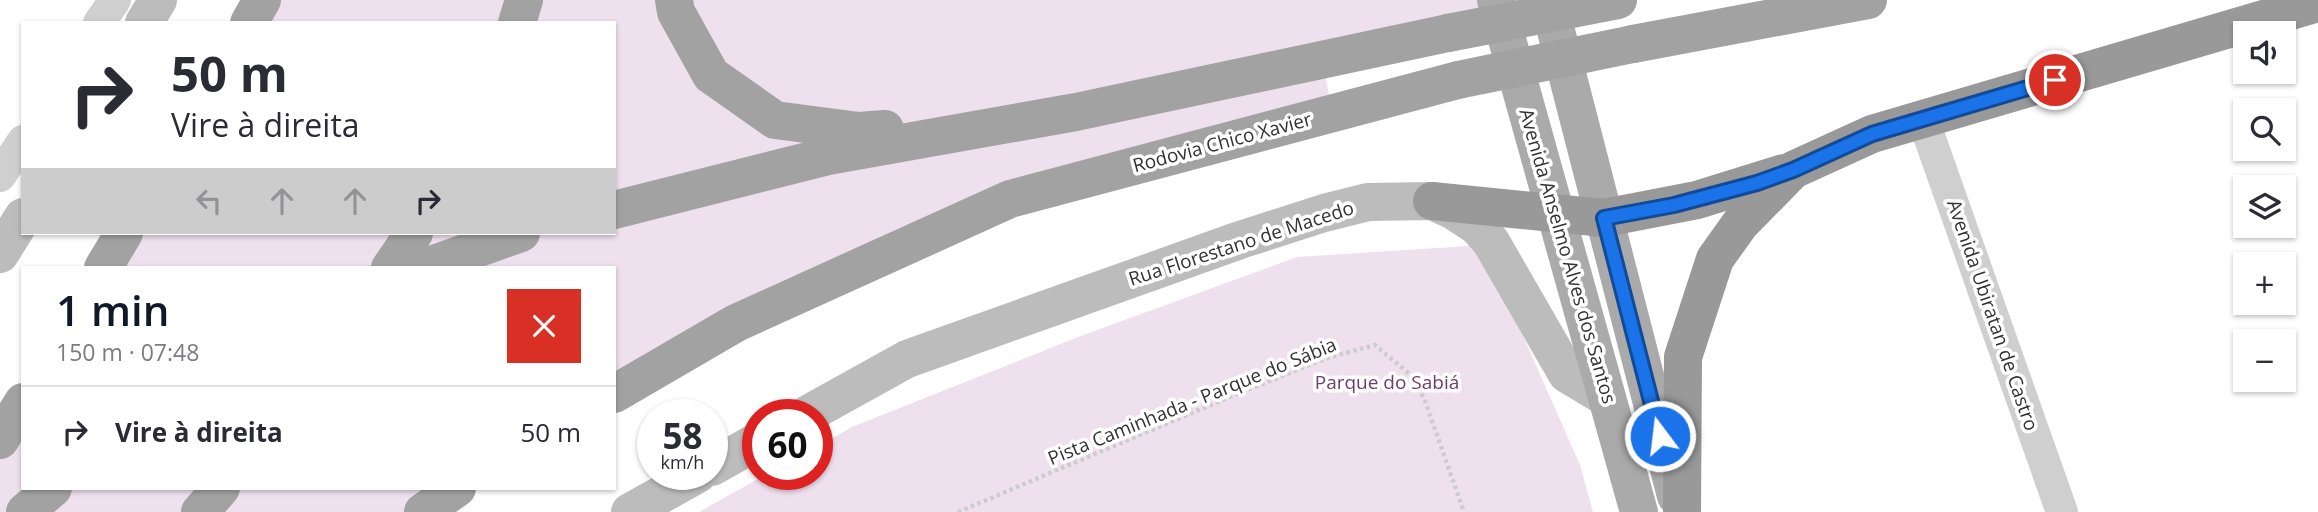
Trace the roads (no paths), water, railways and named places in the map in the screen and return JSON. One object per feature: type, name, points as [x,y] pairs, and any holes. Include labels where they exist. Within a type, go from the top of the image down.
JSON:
[{"type":"highway","points":[[250,21],[262,0]]},
{"type":"highway","points":[[518,21],[524,0]]},
{"type":"highway","points":[[674,0],[676,12],[711,75],[775,120],[859,131],[1076,112]]},
{"type":"highway","points":[[616,209],[828,156],[1076,112],[1618,0]]},
{"type":"highway","name":"Rodovia Chico Xavier","points":[[616,393],[736,323],[1010,199],[1458,80],[1868,0]]},
{"type":"highway","points":[[1432,201],[1604,218],[1697,200],[1793,170],[1872,134],[2318,3]]},
{"type":"highway","points":[[1681,512],[1683,357],[1715,259],[1740,223],[1793,170]]},
{"type":"highway","points":[[104,266],[123,235]]},
{"type":"highway","points":[[391,266],[413,235]]},
{"type":"highway","points":[[429,266],[515,235]]},
{"type":"highway","points":[[0,440],[21,405]]},
{"type":"highway","points":[[25,512],[51,490]]},
{"type":"highway","points":[[200,512],[219,490]]},
{"type":"highway","points":[[424,512],[454,490]]},
{"type":"main road","points":[[145,21],[158,0]]},
{"type":"main road","name":"Avenida Anselmo Alves dos Santos","points":[[1496,0],[1639,512]]},
{"type":"main road","name":"Avenida Anselmo Alves dos Santos","points":[[1548,0],[1681,512]]},
{"type":"main road","name":"Rua Florestano de Macedo","points":[[833,400],[907,359],[1240,240],[1368,202],[1432,201],[1477,226],[1491,242],[1567,374],[1607,398]]},
{"type":"main road","points":[[0,254],[21,220]]},
{"type":"main road","points":[[630,512],[669,490]]},
{"type":"street","points":[[100,21],[115,0]]},
{"type":"street","name":"Avenida Ubiratan de Castro","points":[[1923,119],[2062,512]]},
{"type":"street","points":[[0,176],[21,144]]},
{"type":"park label","name":"Parque do Sabiá","points":[[1387,382]]}]
